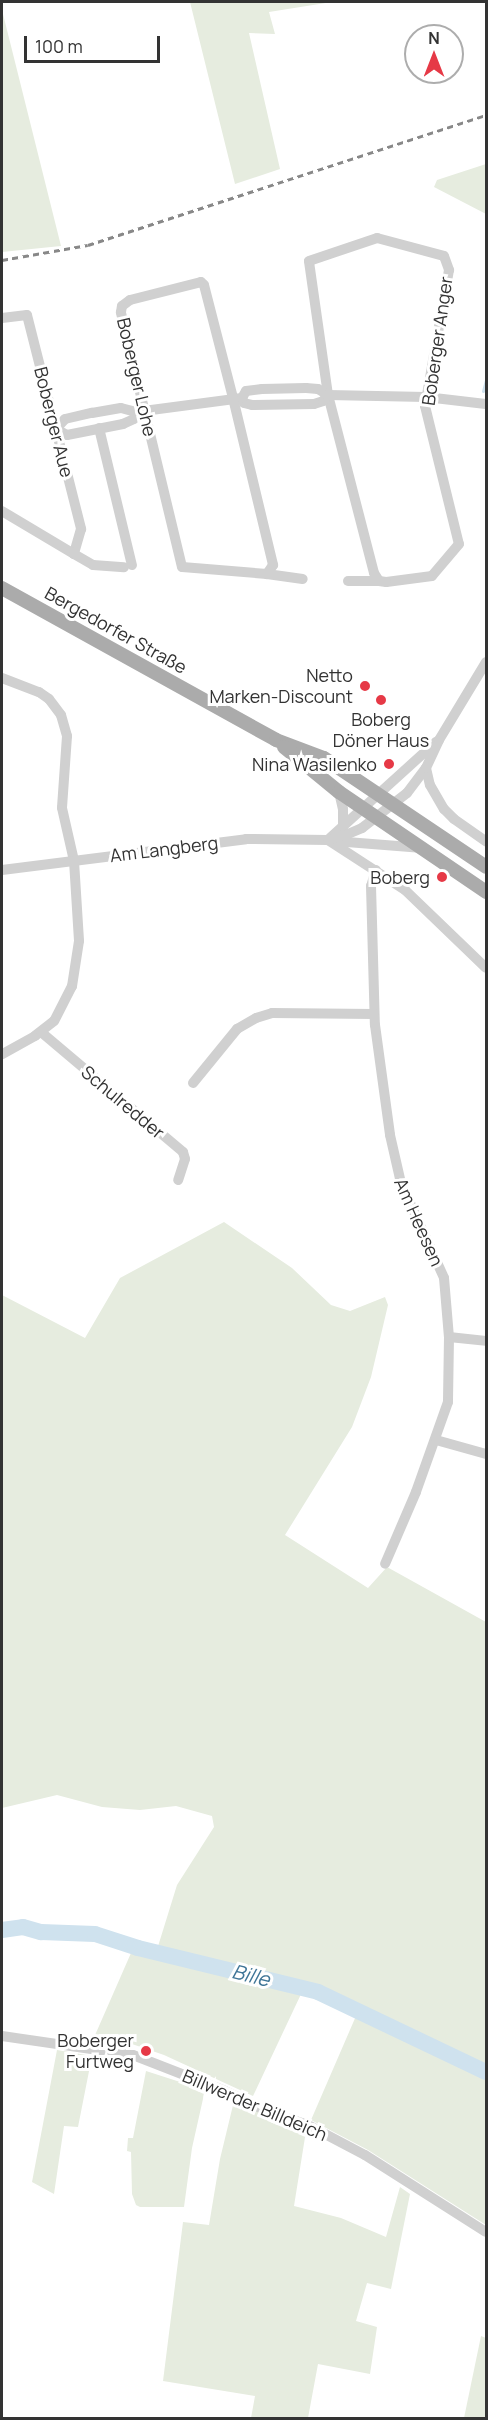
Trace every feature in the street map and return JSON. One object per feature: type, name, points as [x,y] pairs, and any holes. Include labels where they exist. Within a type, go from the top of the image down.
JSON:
[{"type":"main road","name":"Bergedorfer Straße","points":[[2,588],[276,740],[324,758],[486,867]]},
{"type":"main road","name":"Bergedorfer Straße","points":[[276,740],[339,792],[486,892]]},
{"type":"street","name":"Boberger Anger","points":[[348,581],[379,581],[422,579],[432,576],[459,544],[425,406],[449,270],[444,256],[377,238],[309,261],[328,394],[374,573],[379,581]]},
{"type":"street","name":"Boberger Lohe","points":[[267,574],[273,565],[238,398],[204,285],[201,282],[194,283],[130,300],[122,306],[121,312],[141,411],[182,567],[303,579]]},
{"type":"street","name":"Boberger Aue","points":[[2,318],[27,315],[81,529],[74,554]]},
{"type":"street","points":[[141,411],[134,419],[123,424],[67,435],[56,429],[65,419],[121,408],[141,411],[238,398],[246,392],[262,390],[306,388],[318,389],[328,394],[426,397],[483,402]]},
{"type":"street","points":[[238,398],[252,405],[314,404],[322,401],[328,394]]},
{"type":"street","points":[[2,512],[93,565],[128,566],[99,428]]},
{"type":"street","points":[[328,840],[438,740],[486,662]]},
{"type":"street","points":[[2,678],[39,692],[49,699],[61,715],[67,736],[62,808],[74,861],[79,941],[77,964],[64,1005],[54,1021],[41,1032],[2,1054]]},
{"type":"street","name":"Am Langberg","points":[[2,870],[246,839],[328,840],[362,828],[407,793],[426,768],[438,740]]},
{"type":"street","points":[[426,768],[430,785],[444,809],[486,841]]},
{"type":"street","points":[[339,792],[343,809],[343,827]]},
{"type":"street","points":[[328,840],[423,848]]},
{"type":"street","points":[[328,840],[405,890],[486,968]]},
{"type":"street","name":"Am Heesen","points":[[376,870],[371,886],[377,1049],[397,1172],[444,1278],[449,1337],[448,1402],[436,1440],[385,1564]]},
{"type":"street","points":[[193,1083],[237,1029],[256,1018],[272,1013],[374,1014]]},
{"type":"street","name":"Schulredder","points":[[41,1032],[183,1152],[185,1159],[178,1180]]},
{"type":"street","points":[[449,1337],[486,1341]]},
{"type":"street","points":[[436,1440],[486,1454]]},
{"type":"street","name":"Billwerder Billdeich","points":[[2,2036],[133,2055],[223,2090],[269,2112],[308,2125],[365,2155],[486,2232]]},
{"type":"shaded area","points":[[190,2],[332,2],[269,12],[275,34],[249,33],[280,169],[235,184]]},
{"type":"shaded area","points":[[2,10],[61,246],[2,252]]},
{"type":"shaded area","points":[[486,164],[486,214],[434,187],[437,180]]},
{"type":"shaded area","points":[[224,1222],[292,1268],[331,1305],[350,1311],[385,1297],[388,1305],[371,1377],[352,1427],[285,1535],[368,1588],[387,1567],[486,1622],[486,2067],[319,1989],[189,1963],[250,1976],[302,1992],[253,2096],[164,2055],[132,2044],[92,2042],[131,1953],[155,1956],[177,1885],[214,1827],[212,1816],[176,1806],[140,1810],[102,1807],[57,1795],[2,1808],[2,1295],[85,1338],[120,1278]]},
{"type":"shaded area","points":[[356,2016],[486,2078],[486,2225],[368,2150],[311,2120]]},
{"type":"shaded area","points":[[57,2050],[92,2056],[78,2127],[64,2126],[54,2194],[32,2182]]},
{"type":"shaded area","points":[[146,2071],[205,2090],[192,2148],[184,2207],[140,2207],[136,2205],[132,2194],[131,2152],[127,2151],[128,2138],[133,2138]]},
{"type":"shaded area","points":[[234,2101],[306,2131],[294,2206],[341,2218],[386,2237],[400,2187],[410,2194],[391,2289],[367,2283],[356,2321],[377,2327],[370,2374],[318,2364],[308,2418],[251,2418],[255,2396],[163,2381],[183,2222],[209,2225],[220,2159]]},
{"type":"shaded area","points":[[481,2336],[486,2338],[486,2418],[464,2418]]},
{"type":"waterway","points":[[483,391],[486,380]]},
{"type":"waterway","name":"Bille","points":[[2,1930],[23,1927],[41,1932],[95,1934],[138,1948],[318,1992],[486,2072]]},
{"type":"railway","points":[[2,260],[88,245],[486,115]]},
{"type":"place","name":"Netto Marken-Discount","points":[[365,686]]},
{"type":"place","name":"Boberg Döner Haus","points":[[381,700]]},
{"type":"place","name":"Nina Wasilenko","points":[[389,764]]},
{"type":"place","name":"Boberg","points":[[442,877]]},
{"type":"place","name":"Boberger Furtweg","points":[[146,2051]]}]
